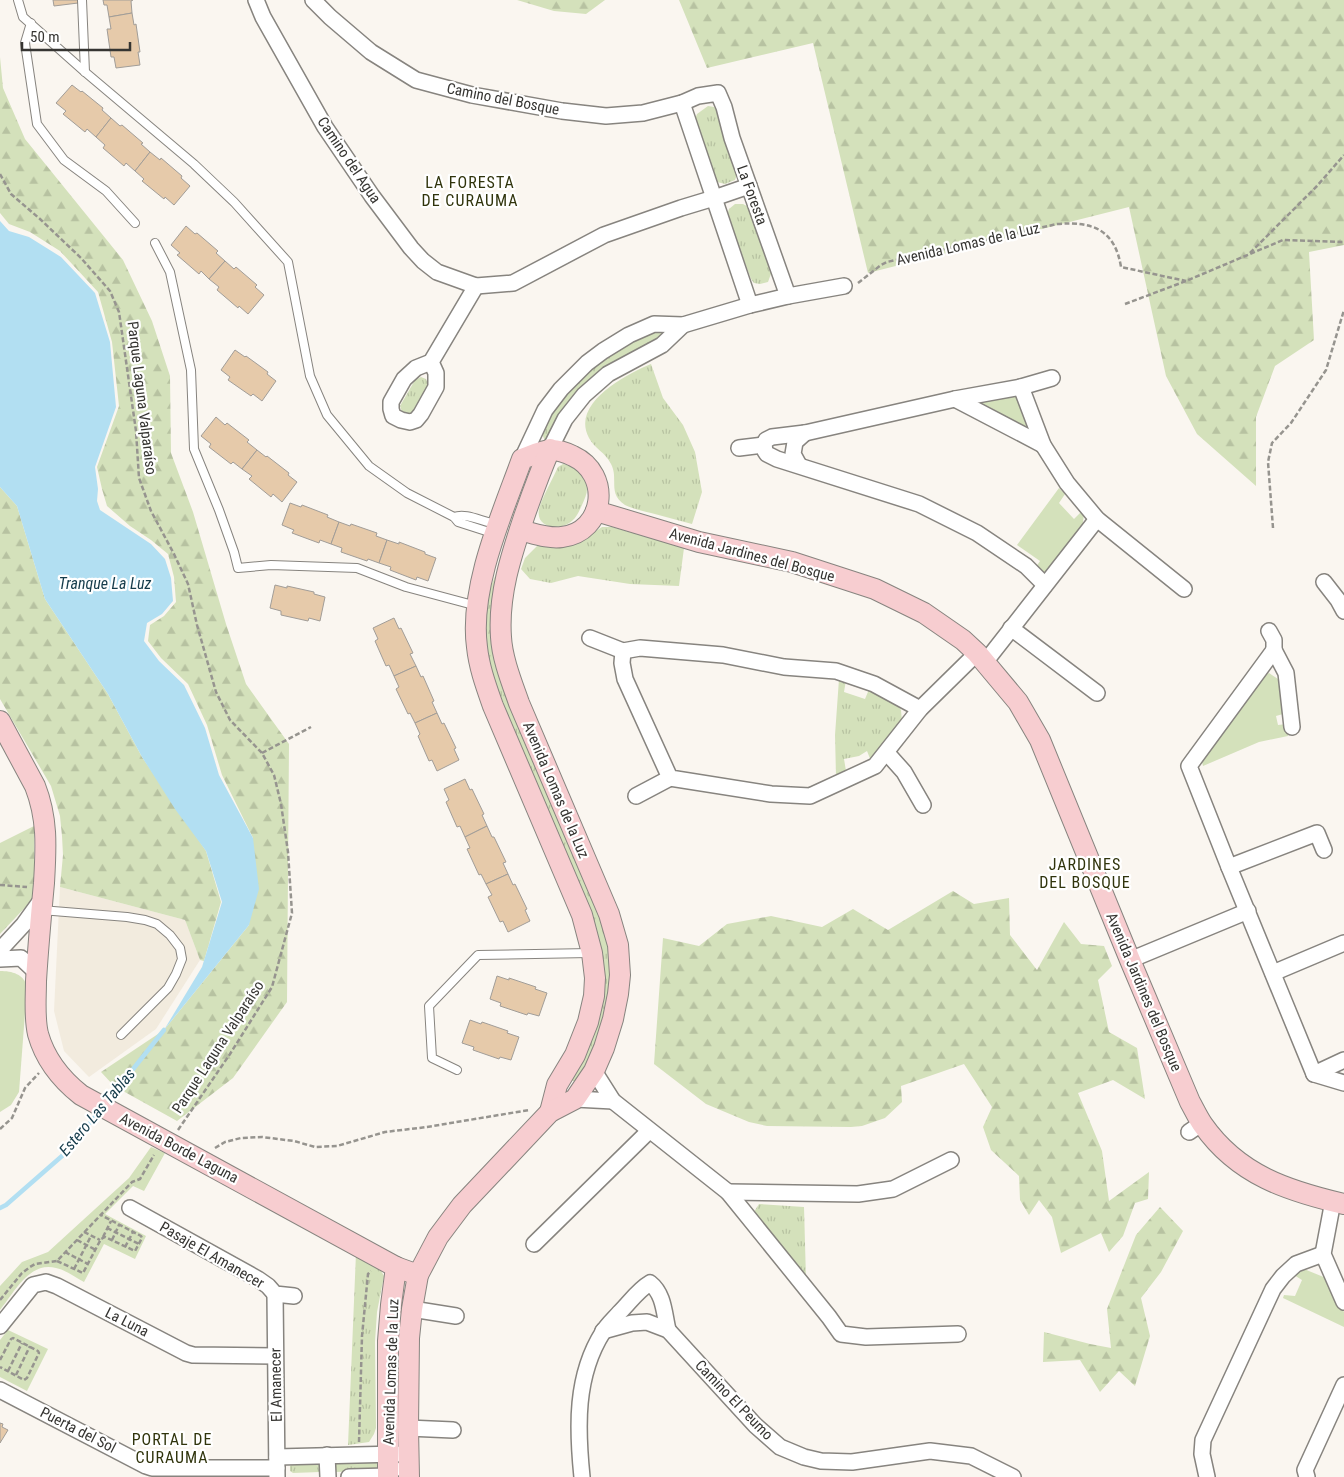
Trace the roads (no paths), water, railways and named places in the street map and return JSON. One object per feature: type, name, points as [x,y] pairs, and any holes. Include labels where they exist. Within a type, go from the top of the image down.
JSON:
[{"type":"street","name":"Camino del Agua","points":[[256,0],[263,17],[325,127],[411,248],[437,272],[476,286],[513,283],[604,235],[750,186]]},
{"type":"street","name":"Camino del Bosque","points":[[313,0],[370,52],[416,80],[472,95],[562,111],[606,116],[643,113],[682,103],[698,96],[718,93]]},
{"type":"street","name":"La Foresta","points":[[718,93],[788,296]]},
{"type":"street","points":[[682,103],[750,305]]},
{"type":"street","points":[[431,362],[476,286]]},
{"type":"street","name":"Avenida Lomas de la Luz","points":[[550,1112],[557,1086],[575,1055],[588,1022],[594,996],[595,978],[592,953],[582,915],[482,676],[477,646],[478,593],[496,530],[522,459],[545,410],[574,374],[603,351],[629,335],[654,324],[682,325],[750,305],[844,286]]},
{"type":"street","name":"Avenida Lomas de la Luz","points":[[410,1477],[408,1454],[409,1338],[418,1276],[438,1237],[462,1205],[550,1112],[575,1099],[594,1071],[604,1048],[616,1006],[620,975],[618,945],[609,914],[519,704],[509,674],[501,639],[500,607],[506,575],[541,471],[565,419],[584,395],[608,374],[662,345],[682,325]]},
{"type":"street","points":[[1045,585],[1026,566],[977,533],[920,504],[777,459],[767,454],[764,445],[766,440],[772,437],[805,433],[955,399],[1021,387],[1052,378]]},
{"type":"street","points":[[1021,387],[1043,445],[1067,483],[1097,519],[1184,589]]},
{"type":"street","points":[[955,399],[1043,445]]},
{"type":"street","points":[[799,465],[793,454],[795,442],[805,433]]},
{"type":"street","points":[[739,448],[764,445]]},
{"type":"street","points":[[520,530],[542,536],[561,537],[576,533],[589,523],[596,511],[600,494],[591,468],[580,459],[566,452],[550,449],[522,459]]},
{"type":"street","name":"Avenida Jardines del Bosque","points":[[596,511],[699,542],[792,562],[875,589],[924,613],[963,640],[982,657],[1018,702],[1040,740],[1190,1102],[1196,1128],[1245,1167],[1278,1186],[1339,1203]]},
{"type":"street","points":[[636,796],[670,778],[771,794],[810,796],[876,766],[920,709],[982,657],[1011,628],[1097,519]]},
{"type":"street","points":[[1324,582],[1344,611]]},
{"type":"street","points":[[1011,628],[1097,693]]},
{"type":"street","points":[[1269,631],[1274,640],[1274,650],[1286,673],[1292,727]]},
{"type":"street","points":[[590,638],[622,651],[640,648],[724,655],[784,667],[836,671],[874,684],[920,709]]},
{"type":"street","points":[[1274,650],[1189,766],[1314,1074]]},
{"type":"street","points":[[622,651],[625,679],[670,778]]},
{"type":"street","name":"Avenida Borde Laguna","points":[[0,721],[35,786],[42,807],[46,833],[38,909],[39,946],[36,1022],[41,1043],[63,1080],[81,1095],[124,1119],[389,1263],[418,1276]]},
{"type":"street","points":[[887,753],[904,772],[923,805]]},
{"type":"street","points":[[1229,868],[1317,833],[1324,850]]},
{"type":"street","points":[[0,950],[38,909]]},
{"type":"street","points":[[1130,960],[1248,911]]},
{"type":"street","points":[[1273,973],[1344,943]]},
{"type":"street","points":[[0,958],[20,958],[39,946]]},
{"type":"street","points":[[20,958],[37,973]]},
{"type":"street","points":[[1314,1074],[1344,1060]]},
{"type":"street","points":[[594,1071],[613,1102],[728,1192],[841,1334],[866,1337],[958,1334]]},
{"type":"street","points":[[1314,1074],[1344,1083]]},
{"type":"street","points":[[575,1099],[613,1102]]},
{"type":"street","points":[[534,1244],[650,1131]]},
{"type":"street","points":[[728,1192],[858,1194],[883,1191],[893,1189],[951,1160]]},
{"type":"street","points":[[1339,1203],[1323,1254],[1344,1302]]},
{"type":"street","name":"Pasaje El Amanecer","points":[[130,1208],[258,1279],[275,1294],[294,1296]]},
{"type":"street","points":[[1207,1477],[1202,1454],[1203,1440],[1273,1289],[1296,1264],[1323,1254]]},
{"type":"street","name":"Avenida Lomas de la Luz","points":[[388,1476],[382,1454],[391,1305],[389,1263]]},
{"type":"street","name":"La Luna","points":[[6,1335],[33,1285],[46,1282],[52,1283],[186,1353],[193,1355],[275,1356]]},
{"type":"street","name":"Camino El Peumo","points":[[604,1331],[638,1293],[650,1283],[660,1294],[668,1330]]},
{"type":"street","name":"El Amanecer","points":[[275,1294],[277,1467]]},
{"type":"street","name":"Avenida Lomas de la Luz","points":[[412,1309],[456,1318]]},
{"type":"street","name":"Camino El Peumo","points":[[604,1331],[632,1323],[647,1322],[668,1330],[755,1425],[780,1447],[804,1457],[821,1461],[852,1462],[930,1451],[971,1456],[1013,1477]]},
{"type":"street","points":[[582,1477],[579,1445],[580,1397],[589,1360],[604,1331]]},
{"type":"street","points":[[1307,1477],[1305,1470],[1344,1385]]},
{"type":"street","name":"Puerta del Sol","points":[[0,1390],[152,1468],[203,1473],[277,1467],[327,1455],[408,1454]]},
{"type":"street","name":"Avenida Lomas de la Luz","points":[[408,1428],[453,1430]]},
{"type":"street","points":[[349,1477],[388,1476],[408,1454]]},
{"type":"street","points":[[327,1455],[328,1477]]},
{"type":"lane","points":[[18,0],[23,17],[194,164],[234,202],[288,262],[310,376],[327,415],[369,466],[407,493],[454,517],[458,522],[486,531],[496,530]]},
{"type":"lane","points":[[82,0],[85,72]]},
{"type":"lane","points":[[31,24],[25,43],[37,124],[64,160],[106,191],[135,223]]},
{"type":"lane","points":[[155,243],[170,272],[191,370],[194,449],[222,518],[238,568],[272,565],[357,568],[406,587],[477,606]]},
{"type":"lane","points":[[454,517],[460,514],[489,523],[496,530]]},
{"type":"lane","points":[[38,909],[145,920],[157,924],[180,948],[182,960],[168,988],[121,1035]]},
{"type":"lane","points":[[457,1070],[432,1058],[429,1006],[478,955],[592,953]]},
{"type":"water","name":"Tranque La Luz","points":[[0,221],[9,231],[29,237],[61,257],[95,293],[110,342],[116,407],[95,467],[98,489],[97,501],[100,510],[151,544],[165,559],[171,578],[173,601],[162,614],[147,623],[144,641],[159,661],[184,685],[205,728],[219,775],[253,838],[259,889],[249,925],[164,1030],[202,967],[222,902],[206,851],[175,809],[142,757],[108,694],[45,599],[17,506],[0,487]]},
{"type":"waterway","name":"Estero Las Tablas","points":[[107,1102],[164,1030]]},
{"type":"waterway","name":"Estero Las Tablas","points":[[0,1208],[6,1205],[70,1149],[100,1110]]},
{"type":"district","name":"LA FORESTA DE CURAUMA","points":[[470,191]]},
{"type":"district","name":"JARDINES DEL BOSQUE","points":[[1085,873]]},
{"type":"district","name":"PORTAL DE CURAUMA","points":[[172,1448]]}]
